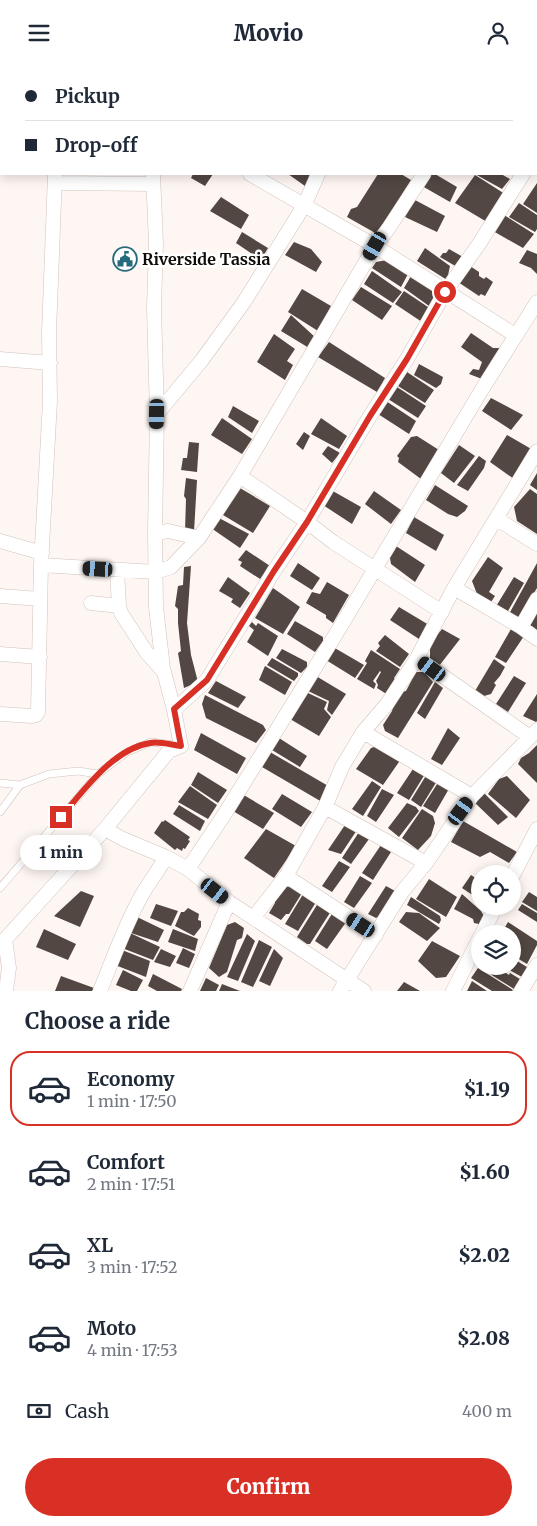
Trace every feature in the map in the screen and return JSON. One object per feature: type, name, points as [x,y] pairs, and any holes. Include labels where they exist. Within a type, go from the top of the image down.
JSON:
[{"type":"street","points":[[252,175],[375,246],[515,335]]},
{"type":"street","points":[[157,414],[202,360],[244,302],[305,204],[318,175]]},
{"type":"street","points":[[0,541],[41,559],[117,570],[156,572],[171,567],[200,538],[240,476],[375,246],[423,175]]},
{"type":"street","points":[[174,709],[207,680],[407,359],[445,292],[479,244],[522,175]]},
{"type":"street","points":[[0,714],[32,716],[38,712],[41,559],[50,401],[49,333],[55,179],[153,179],[156,243],[154,308],[157,414],[155,533],[159,638],[181,746],[169,751],[105,829],[3,942],[9,968],[6,991]]},
{"type":"street","points":[[188,869],[224,815],[339,629],[515,335],[537,302]]},
{"type":"street","points":[[0,359],[50,363]]},
{"type":"street","points":[[254,917],[286,877],[325,807],[342,767],[363,732],[388,703],[417,658],[454,588],[537,451]]},
{"type":"street","points":[[240,476],[307,522],[332,542],[442,612]]},
{"type":"street","points":[[496,519],[537,544]]},
{"type":"street","points":[[155,533],[168,531],[200,538]]},
{"type":"street","points":[[117,570],[119,606],[126,622],[147,653],[165,673]]},
{"type":"street","points":[[454,588],[522,627],[537,639]]},
{"type":"street","points":[[0,596],[40,599]]},
{"type":"street","points":[[522,627],[537,599]]},
{"type":"street","points":[[90,603],[119,606]]},
{"type":"street","points":[[0,654],[40,657]]},
{"type":"street","points":[[343,986],[402,892],[426,863],[472,795],[533,733],[417,658]]},
{"type":"street","points":[[363,732],[472,795]]},
{"type":"street","points":[[325,807],[426,863]]},
{"type":"street","points":[[105,829],[188,869],[229,902],[254,917],[343,986],[364,991]]},
{"type":"street","points":[[518,865],[537,829]]},
{"type":"street","points":[[100,991],[137,904],[145,888],[156,875],[166,857]]},
{"type":"street","points":[[286,877],[376,935]]},
{"type":"street","points":[[190,991],[229,902]]},
{"type":"street","points":[[453,991],[471,955]]},
{"type":"street","points":[[521,991],[537,965]]},
{"type":"lane","points":[[0,889],[98,774],[127,752],[151,742],[181,746]]},
{"type":"lane","points":[[0,783],[20,785],[49,775],[78,771],[98,774]]},
{"type":"lane","points":[[0,812],[20,785]]},
{"type":"building","points":[[192,175],[212,175],[205,186],[191,178]]},
{"type":"building","points":[[289,175],[312,175],[305,186]]},
{"type":"building","points":[[377,175],[403,175],[411,180],[377,234],[347,217],[351,209],[357,207]]},
{"type":"building","points":[[430,175],[437,175],[457,187],[450,202],[422,186]]},
{"type":"building","points":[[475,175],[505,194],[487,222],[455,203]]},
{"type":"building","points":[[477,175],[503,175],[510,179],[502,189]]},
{"type":"building","points":[[537,183],[537,213],[523,204]]},
{"type":"building","points":[[221,197],[249,215],[241,229],[210,211]]},
{"type":"building","points":[[415,200],[445,216],[437,232],[405,217]]},
{"type":"building","points":[[519,203],[537,215],[537,229],[535,232],[509,217]]},
{"type":"building","points":[[504,215],[534,234],[523,248],[493,231]]},
{"type":"building","points":[[242,232],[268,248],[261,260],[236,243]]},
{"type":"building","points":[[294,242],[311,249],[322,262],[316,272],[285,255]]},
{"type":"building","points":[[425,248],[450,266],[447,280],[417,261]]},
{"type":"building","points":[[449,249],[463,257],[457,267],[440,257]]},
{"type":"building","points":[[527,250],[537,254],[537,274],[531,268],[519,263]]},
{"type":"building","points":[[387,260],[408,274],[401,287],[372,268],[376,262]]},
{"type":"building","points":[[467,264],[479,272],[479,276],[484,279],[486,277],[493,282],[485,296],[481,294],[479,296],[458,282]]},
{"type":"building","points":[[372,271],[402,292],[393,303],[364,284]]},
{"type":"building","points":[[411,276],[435,291],[436,295],[429,306],[404,288]]},
{"type":"building","points":[[361,287],[392,306],[382,320],[352,300]]},
{"type":"building","points":[[302,289],[331,306],[318,331],[288,312]]},
{"type":"building","points":[[404,291],[431,309],[422,322],[395,304]]},
{"type":"building","points":[[291,315],[316,338],[309,348],[281,331]]},
{"type":"building","points":[[471,333],[493,348],[502,348],[482,379],[469,374],[473,369],[479,370],[482,362],[461,347]]},
{"type":"building","points":[[274,334],[295,349],[287,361],[293,365],[285,380],[257,362]]},
{"type":"building","points":[[329,342],[385,378],[377,392],[318,357]]},
{"type":"building","points":[[419,364],[443,377],[441,384],[436,388],[414,375]]},
{"type":"building","points":[[407,372],[434,390],[425,403],[398,386]]},
{"type":"building","points":[[397,387],[426,406],[418,418],[388,399]]},
{"type":"building","points":[[491,398],[523,415],[511,430],[482,411]]},
{"type":"building","points":[[386,401],[416,421],[409,434],[378,414]]},
{"type":"building","points":[[233,406],[259,421],[252,433],[228,417]]},
{"type":"building","points":[[222,418],[252,439],[242,454],[211,435]]},
{"type":"building","points":[[321,418],[347,436],[339,449],[311,434]]},
{"type":"building","points":[[304,432],[310,436],[303,450],[296,444]]},
{"type":"building","points":[[507,435],[533,450],[514,479],[490,462]]},
{"type":"building","points":[[417,436],[439,450],[421,479],[398,462],[399,458],[397,456],[411,437]]},
{"type":"building","points":[[189,442],[199,443],[197,472],[181,470],[183,458],[187,458]]},
{"type":"building","points":[[459,445],[475,456],[454,483],[441,473]]},
{"type":"building","points":[[328,446],[340,453],[332,463],[322,454]]},
{"type":"building","points":[[479,456],[486,461],[484,468],[468,491],[457,485]]},
{"type":"building","points":[[537,473],[537,490],[530,485]]},
{"type":"building","points":[[186,478],[197,480],[194,532],[185,531],[186,499],[184,496]]},
{"type":"building","points":[[435,485],[468,506],[465,511],[457,517],[448,514],[426,500]]},
{"type":"building","points":[[240,488],[270,506],[253,533],[223,515]]},
{"type":"building","points":[[530,489],[537,494],[537,534],[517,521],[514,507]]},
{"type":"building","points":[[331,490],[361,507],[352,524],[323,505]]},
{"type":"building","points":[[374,491],[401,510],[391,524],[365,504]]},
{"type":"building","points":[[414,517],[444,535],[436,551],[406,533]]},
{"type":"building","points":[[219,518],[249,534],[240,548],[211,528]]},
{"type":"building","points":[[396,546],[425,565],[415,582],[391,564],[390,558],[387,555]]},
{"type":"building","points":[[246,550],[270,566],[260,579],[240,566],[242,562],[238,560]]},
{"type":"building","points":[[488,557],[503,568],[489,592],[495,596],[491,602],[477,594],[472,581]]},
{"type":"building","points":[[298,563],[320,578],[312,590],[290,576]]},
{"type":"building","points":[[537,563],[537,588],[518,619],[509,614]]},
{"type":"building","points":[[191,566],[187,623],[191,655],[198,682],[184,688],[178,653],[181,651],[178,609],[175,606],[178,586],[183,585],[184,567]]},
{"type":"building","points":[[228,577],[250,593],[240,608],[231,602],[233,599],[219,591]]},
{"type":"building","points":[[514,577],[524,583],[508,611],[504,612],[495,608]]},
{"type":"building","points":[[327,582],[349,595],[333,623],[326,618],[326,615],[306,603],[312,592],[320,594]]},
{"type":"building","points":[[273,588],[300,607],[283,634],[255,618]]},
{"type":"building","points":[[399,607],[429,625],[419,639],[390,620]]},
{"type":"building","points":[[537,613],[537,634],[527,628]]},
{"type":"building","points":[[295,621],[323,637],[323,641],[315,652],[287,634]]},
{"type":"building","points":[[252,622],[256,626],[258,623],[278,636],[268,656],[247,642],[254,630],[249,626]]},
{"type":"building","points":[[442,629],[460,639],[439,666],[430,660],[430,644]]},
{"type":"building","points":[[511,629],[524,636],[506,663],[495,657]]},
{"type":"building","points":[[385,635],[409,654],[400,667],[376,651],[380,646],[378,643]]},
{"type":"building","points":[[333,647],[364,665],[355,678],[326,660]]},
{"type":"building","points":[[282,649],[307,662],[307,667],[301,673],[276,658]]},
{"type":"building","points":[[371,650],[400,669],[394,678],[397,681],[388,695],[377,688],[376,681],[380,671],[373,681],[376,684],[374,689],[357,679],[367,663],[365,661]]},
{"type":"building","points":[[272,658],[298,673],[294,681],[267,665]]},
{"type":"building","points":[[494,659],[505,667],[494,683],[496,685],[491,694],[484,696],[475,691]]},
{"type":"building","points":[[265,666],[292,682],[285,695],[259,680]]},
{"type":"building","points":[[416,672],[424,672],[433,682],[398,738],[385,731],[383,725],[401,692],[406,691]]},
{"type":"building","points":[[316,676],[346,694],[332,715],[327,710],[329,701],[308,691]]},
{"type":"building","points":[[514,676],[526,683],[508,712],[496,704]]},
{"type":"building","points":[[216,681],[246,697],[238,708],[208,693]]},
{"type":"building","points":[[435,682],[443,688],[425,719],[417,713]]},
{"type":"building","points":[[308,693],[327,702],[324,709],[331,717],[319,736],[290,719],[296,707]]},
{"type":"building","points":[[537,694],[537,721],[536,722],[523,716]]},
{"type":"building","points":[[205,695],[263,725],[266,730],[256,743],[206,718],[202,704]]},
{"type":"building","points":[[448,728],[460,738],[442,765],[431,759]]},
{"type":"building","points":[[201,733],[246,758],[237,774],[194,750]]},
{"type":"building","points":[[279,738],[307,756],[300,767],[272,750]]},
{"type":"building","points":[[381,745],[401,759],[383,785],[356,769],[371,748]]},
{"type":"building","points":[[537,745],[537,783],[518,764],[521,758]]},
{"type":"building","points":[[270,752],[330,787],[322,802],[262,767]]},
{"type":"building","points":[[415,766],[425,774],[409,800],[397,793]]},
{"type":"building","points":[[198,772],[227,790],[218,803],[191,785]]},
{"type":"building","points":[[427,774],[437,781],[421,807],[411,800]]},
{"type":"building","points":[[507,776],[530,800],[516,818],[488,794],[499,779]]},
{"type":"building","points":[[372,781],[381,787],[363,816],[352,809]]},
{"type":"building","points":[[439,781],[450,787],[435,813],[423,806]]},
{"type":"building","points":[[190,786],[217,805],[208,819],[178,802]]},
{"type":"building","points":[[382,789],[394,795],[376,822],[367,816]]},
{"type":"building","points":[[482,791],[508,817],[498,825],[473,801]]},
{"type":"building","points":[[242,794],[274,813],[263,829],[233,811]]},
{"type":"building","points":[[282,794],[312,812],[301,827],[272,809]]},
{"type":"building","points":[[407,803],[416,807],[419,811],[399,837],[388,828]]},
{"type":"building","points":[[179,805],[205,821],[200,831],[173,814]]},
{"type":"building","points":[[422,809],[433,816],[435,823],[431,836],[418,850],[402,838]]},
{"type":"building","points":[[165,820],[190,837],[188,840],[190,841],[182,851],[177,848],[175,850],[154,833],[162,821]]},
{"type":"building","points":[[463,821],[517,852],[509,863],[490,852],[480,857],[451,842]]},
{"type":"building","points":[[347,822],[357,830],[341,854],[328,850]]},
{"type":"building","points":[[266,829],[296,846],[274,878],[244,858]]},
{"type":"building","points":[[359,832],[369,839],[351,864],[342,858]]},
{"type":"building","points":[[381,845],[391,852],[373,880],[362,873]]},
{"type":"building","points":[[339,861],[350,867],[332,892],[322,886]]},
{"type":"building","points":[[471,875],[471,894],[462,888]]},
{"type":"building","points":[[360,876],[372,883],[354,908],[344,902]]},
{"type":"building","points":[[429,879],[457,897],[446,917],[416,899]]},
{"type":"building","points":[[289,884],[302,893],[289,914],[286,914],[281,920],[269,913],[275,903],[272,899]]},
{"type":"building","points":[[386,886],[397,892],[383,914],[376,918],[368,914]]},
{"type":"building","points":[[81,891],[94,896],[80,927],[54,916]]},
{"type":"building","points":[[305,891],[318,899],[298,931],[285,924]]},
{"type":"building","points":[[529,892],[537,897],[537,911],[522,902]]},
{"type":"building","points":[[462,894],[471,902],[471,915],[484,916],[479,924],[474,923],[473,919],[454,909]]},
{"type":"building","points":[[411,897],[440,916],[439,924],[407,905]]},
{"type":"building","points":[[320,900],[333,908],[310,944],[307,944],[297,937]]},
{"type":"building","points":[[156,904],[178,911],[171,926],[150,918]]},
{"type":"building","points":[[522,904],[537,913],[537,922],[521,912]]},
{"type":"building","points":[[188,908],[199,914],[198,920],[201,921],[201,927],[194,936],[175,926],[181,912]]},
{"type":"building","points":[[335,909],[349,918],[327,949],[315,941]]},
{"type":"building","points":[[406,912],[419,913],[440,928],[427,941],[399,922]]},
{"type":"building","points":[[135,916],[164,930],[158,942],[128,932]]},
{"type":"building","points":[[235,922],[244,928],[242,938],[237,940],[227,972],[219,977],[209,968],[227,925]]},
{"type":"building","points":[[44,929],[76,944],[68,960],[36,947]]},
{"type":"building","points":[[173,929],[198,939],[195,951],[168,942]]},
{"type":"building","points":[[521,931],[537,941],[537,945],[527,964],[521,960]]},
{"type":"building","points":[[128,932],[160,947],[153,960],[122,948]]},
{"type":"building","points":[[247,934],[255,941],[238,981],[227,977]]},
{"type":"building","points":[[259,940],[272,947],[253,987],[241,982]]},
{"type":"building","points":[[432,941],[460,956],[446,977],[436,978],[418,961]]},
{"type":"building","points":[[183,948],[195,954],[189,968],[176,963]]},
{"type":"building","points":[[161,949],[176,956],[170,967],[154,962]]},
{"type":"building","points":[[274,949],[283,958],[270,986],[259,981]]},
{"type":"building","points":[[122,950],[150,961],[146,977],[115,965]]},
{"type":"building","points":[[521,963],[527,967],[522,977],[518,975],[521,975]]},
{"type":"building","points":[[123,970],[143,980],[137,991],[131,991],[116,985]]},
{"type":"building","points":[[153,974],[182,989],[181,991],[157,991],[148,986]]},
{"type":"building","points":[[473,975],[489,975],[513,990],[492,991],[471,978]]},
{"type":"building","points":[[492,975],[513,975],[520,979],[514,989]]},
{"type":"building","points":[[61,976],[94,988],[92,991],[55,991]]},
{"type":"building","points":[[206,978],[219,985],[216,991],[200,991]]},
{"type":"building","points":[[472,981],[487,991],[467,991]]},
{"type":"building","points":[[404,982],[420,991],[397,991]]},
{"type":"building","points":[[222,984],[240,991],[219,991]]},
{"type":"place","name":"Riverside Tassia","points":[[125,259]]},
{"type":"route","points":[[61,817],[98,774],[127,752],[151,742],[181,746],[174,709],[207,680],[407,359],[445,292]]}]
